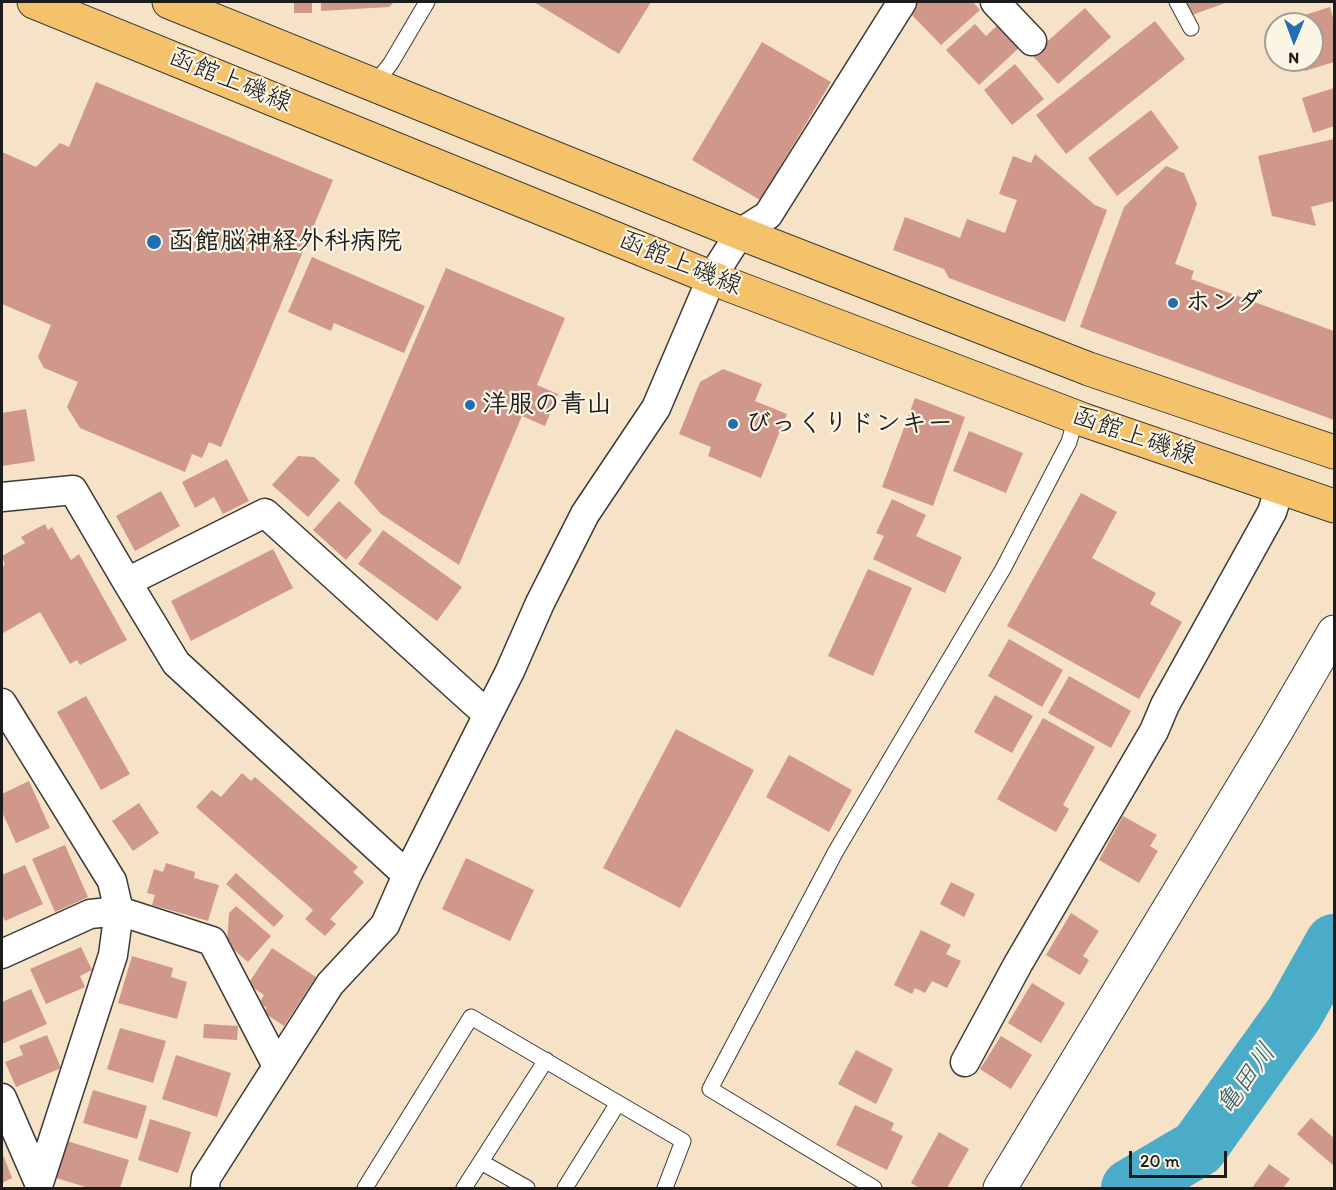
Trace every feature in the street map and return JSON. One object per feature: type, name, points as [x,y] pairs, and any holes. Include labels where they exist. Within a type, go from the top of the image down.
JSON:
[{"type":"main road","name":"函館上磯線","points":[[34,2],[712,277],[1076,417],[1335,506]]},
{"type":"main road","name":"函館上磯線","points":[[168,2],[740,233],[1089,369],[1335,452]]},
{"type":"street","points":[[205,1188],[206,1178],[330,984],[385,925],[407,875],[585,514],[656,408],[712,277],[740,233],[768,216],[902,2]]},
{"type":"street","points":[[995,2],[1032,41]]},
{"type":"street","points":[[965,1062],[1017,964],[1154,731],[1272,512],[1280,487]]},
{"type":"street","points":[[2,497],[73,490],[176,663],[407,875]]},
{"type":"street","points":[[127,582],[265,513],[487,714]]},
{"type":"street","points":[[1000,1188],[1335,632]]},
{"type":"street","points":[[2,703],[112,881],[119,911],[113,955],[39,1183],[2,1098]]},
{"type":"street","points":[[2,954],[90,914],[119,911],[212,941],[277,1065]]},
{"type":"lane","points":[[374,85],[391,63],[427,2]]},
{"type":"lane","points":[[1177,2],[1191,28]]},
{"type":"lane","points":[[874,1188],[710,1089],[837,851],[1003,570],[1069,442],[1076,417]]},
{"type":"lane","points":[[365,1188],[471,1017],[683,1141],[665,1188]]},
{"type":"lane","points":[[464,1188],[546,1060]]},
{"type":"lane","points":[[565,1188],[618,1103]]},
{"type":"lane","points":[[481,1162],[527,1188]]},
{"type":"building","points":[[294,2],[312,2],[312,13],[294,13]]},
{"type":"building","points":[[321,2],[394,2],[389,7],[321,11]]},
{"type":"building","points":[[534,2],[651,2],[619,54]]},
{"type":"building","points":[[917,2],[973,2],[980,10],[941,45],[911,14]]},
{"type":"building","points":[[1187,2],[1228,2],[1192,15]]},
{"type":"building","points":[[1330,7],[1334,21],[1334,62],[1324,65],[1324,12],[1314,12]]},
{"type":"building","points":[[1085,8],[1111,37],[1058,84],[1032,55]]},
{"type":"building","points":[[1155,21],[1185,59],[1066,154],[1036,115]]},
{"type":"building","points":[[1001,22],[1022,45],[979,85],[946,50],[975,24],[986,36]]},
{"type":"building","points":[[762,42],[831,82],[760,200],[692,160]]},
{"type":"building","points":[[1015,64],[1044,99],[1012,125],[984,90]]},
{"type":"building","name":"函館脳神経外科病院","points":[[96,82],[333,180],[221,447],[209,442],[202,458],[192,454],[185,472],[80,428],[67,407],[78,382],[44,368],[38,357],[51,325],[2,304],[2,152],[36,167],[60,143],[69,147]]},
{"type":"building","points":[[1334,88],[1334,126],[1313,133],[1302,98]]},
{"type":"building","points":[[1151,110],[1179,148],[1117,196],[1088,158]]},
{"type":"building","points":[[1334,139],[1334,201],[1311,207],[1316,226],[1272,216],[1258,156]]},
{"type":"building","points":[[1035,154],[1095,205],[1107,210],[1065,322],[949,278],[944,269],[893,250],[905,217],[960,238],[967,219],[1005,233],[1017,200],[999,194],[1013,156],[1031,163]]},
{"type":"building","name":"ホンダ","points":[[1166,166],[1184,173],[1197,204],[1175,264],[1194,271],[1191,279],[1334,331],[1334,420],[1080,327],[1124,207]]},
{"type":"building","points":[[312,257],[425,306],[404,353],[334,323],[331,331],[288,312]]},
{"type":"building","name":"洋服の青山","points":[[446,268],[565,318],[537,385],[558,394],[545,426],[522,416],[459,565],[381,514],[354,483]]},
{"type":"building","name":"びっくりドンキー","points":[[723,369],[762,384],[755,401],[787,414],[761,478],[708,456],[711,447],[679,434],[700,382]]},
{"type":"building","points":[[915,398],[965,417],[933,506],[882,487]]},
{"type":"building","points":[[26,409],[35,461],[2,466],[2,413]]},
{"type":"building","points":[[969,431],[1023,453],[1006,493],[953,471]]},
{"type":"building","points":[[298,456],[314,457],[340,480],[308,517],[272,485]]},
{"type":"building","points":[[227,459],[249,501],[223,514],[214,497],[195,508],[182,482]]},
{"type":"building","points":[[161,491],[180,526],[135,551],[116,516]]},
{"type":"building","points":[[1081,493],[1117,512],[1092,558],[1156,593],[1150,604],[1182,622],[1139,699],[1007,626]]},
{"type":"building","points":[[892,499],[926,515],[916,536],[962,557],[945,593],[873,559],[884,536],[876,533]]},
{"type":"building","points":[[339,501],[372,530],[346,560],[313,530]]},
{"type":"building","points":[[45,524],[48,530],[52,527],[71,560],[79,554],[127,640],[80,665],[77,660],[70,664],[40,612],[3,633],[2,630],[2,567],[5,565],[2,556],[25,543],[21,537]]},
{"type":"building","points":[[383,530],[462,587],[437,621],[358,564]]},
{"type":"building","points":[[273,549],[293,588],[191,641],[171,601]]},
{"type":"building","points":[[868,569],[912,588],[873,676],[828,656]]},
{"type":"building","points":[[1009,639],[1063,670],[1042,707],[988,676]]},
{"type":"building","points":[[1069,676],[1131,711],[1111,748],[1048,713]]},
{"type":"building","points":[[995,695],[1033,716],[1012,753],[974,732]]},
{"type":"building","points":[[86,696],[130,774],[101,790],[57,712]]},
{"type":"building","points":[[1043,718],[1095,747],[1063,805],[1069,809],[1056,832],[997,799]]},
{"type":"building","points":[[676,729],[754,770],[680,908],[603,868]]},
{"type":"building","points":[[789,755],[852,790],[829,832],[766,797]]},
{"type":"building","points":[[242,773],[251,781],[255,777],[358,867],[353,872],[364,882],[330,919],[336,924],[325,936],[305,919],[313,910],[196,807],[212,790],[221,797]]},
{"type":"building","points":[[29,781],[50,828],[16,843],[2,812],[2,794]]},
{"type":"building","points":[[139,803],[159,833],[133,851],[112,821]]},
{"type":"building","points":[[1123,816],[1157,835],[1150,846],[1158,851],[1139,883],[1099,860]]},
{"type":"building","points":[[65,845],[88,897],[55,912],[32,859]]},
{"type":"building","points":[[466,858],[534,890],[510,941],[442,909]]},
{"type":"building","points":[[166,863],[195,872],[194,878],[219,885],[208,921],[152,905],[155,895],[147,893],[154,869],[163,872]]},
{"type":"building","points":[[25,865],[43,904],[5,921],[2,914],[2,875]]},
{"type":"building","points":[[236,873],[284,916],[274,927],[226,884]]},
{"type":"building","points":[[951,882],[975,894],[964,917],[940,904]]},
{"type":"building","points":[[236,906],[271,936],[248,962],[227,944],[229,913]]},
{"type":"building","points":[[1071,913],[1099,931],[1083,956],[1089,960],[1080,975],[1046,955]]},
{"type":"building","points":[[921,930],[951,945],[946,954],[961,961],[947,988],[932,981],[925,993],[915,988],[912,994],[894,985]]},
{"type":"building","points":[[81,947],[92,970],[80,976],[85,987],[46,1004],[30,969]]},
{"type":"building","points":[[272,948],[316,977],[284,1026],[263,1012],[267,1008],[259,1003],[264,995],[248,984]]},
{"type":"building","points":[[132,956],[173,968],[171,977],[187,982],[177,1019],[118,1003]]},
{"type":"building","points":[[1032,983],[1065,1003],[1041,1043],[1008,1023]]},
{"type":"building","points":[[31,989],[47,1024],[2,1044],[2,1002]]},
{"type":"building","points":[[204,1024],[238,1026],[237,1040],[203,1038]]},
{"type":"building","points":[[120,1028],[166,1041],[153,1083],[107,1069]]},
{"type":"building","points":[[47,1035],[61,1068],[16,1087],[5,1062],[23,1055],[19,1046]]},
{"type":"building","points":[[1001,1036],[1032,1055],[1011,1089],[980,1069]]},
{"type":"building","points":[[856,1050],[893,1069],[876,1104],[838,1084]]},
{"type":"building","points":[[176,1055],[231,1073],[217,1117],[162,1099]]},
{"type":"building","points":[[93,1090],[147,1106],[137,1139],[83,1123]]},
{"type":"building","points":[[855,1105],[894,1123],[891,1130],[903,1136],[887,1170],[836,1145]]},
{"type":"building","points":[[1311,1118],[1334,1138],[1334,1166],[1297,1134]]},
{"type":"building","points":[[150,1119],[191,1132],[178,1173],[138,1160]]},
{"type":"building","points":[[939,1132],[969,1149],[947,1188],[920,1188],[911,1183]]},
{"type":"building","points":[[67,1141],[129,1160],[120,1188],[89,1188],[56,1178]]},
{"type":"building","points":[[2,1152],[12,1178],[2,1183]]},
{"type":"building","points":[[1269,1164],[1290,1179],[1283,1188],[1252,1188]]},
{"type":"waterway","name":"亀田川","points":[[1130,1188],[1198,1148],[1294,1014],[1334,943]]},
{"type":"place","name":"函館脳神経外科病院","points":[[154,242]]},
{"type":"place","name":"ホンダ","points":[[1173,303]]},
{"type":"place","name":"洋服の青山","points":[[470,405]]},
{"type":"place","name":"びっくりドンキー","points":[[733,424]]}]
